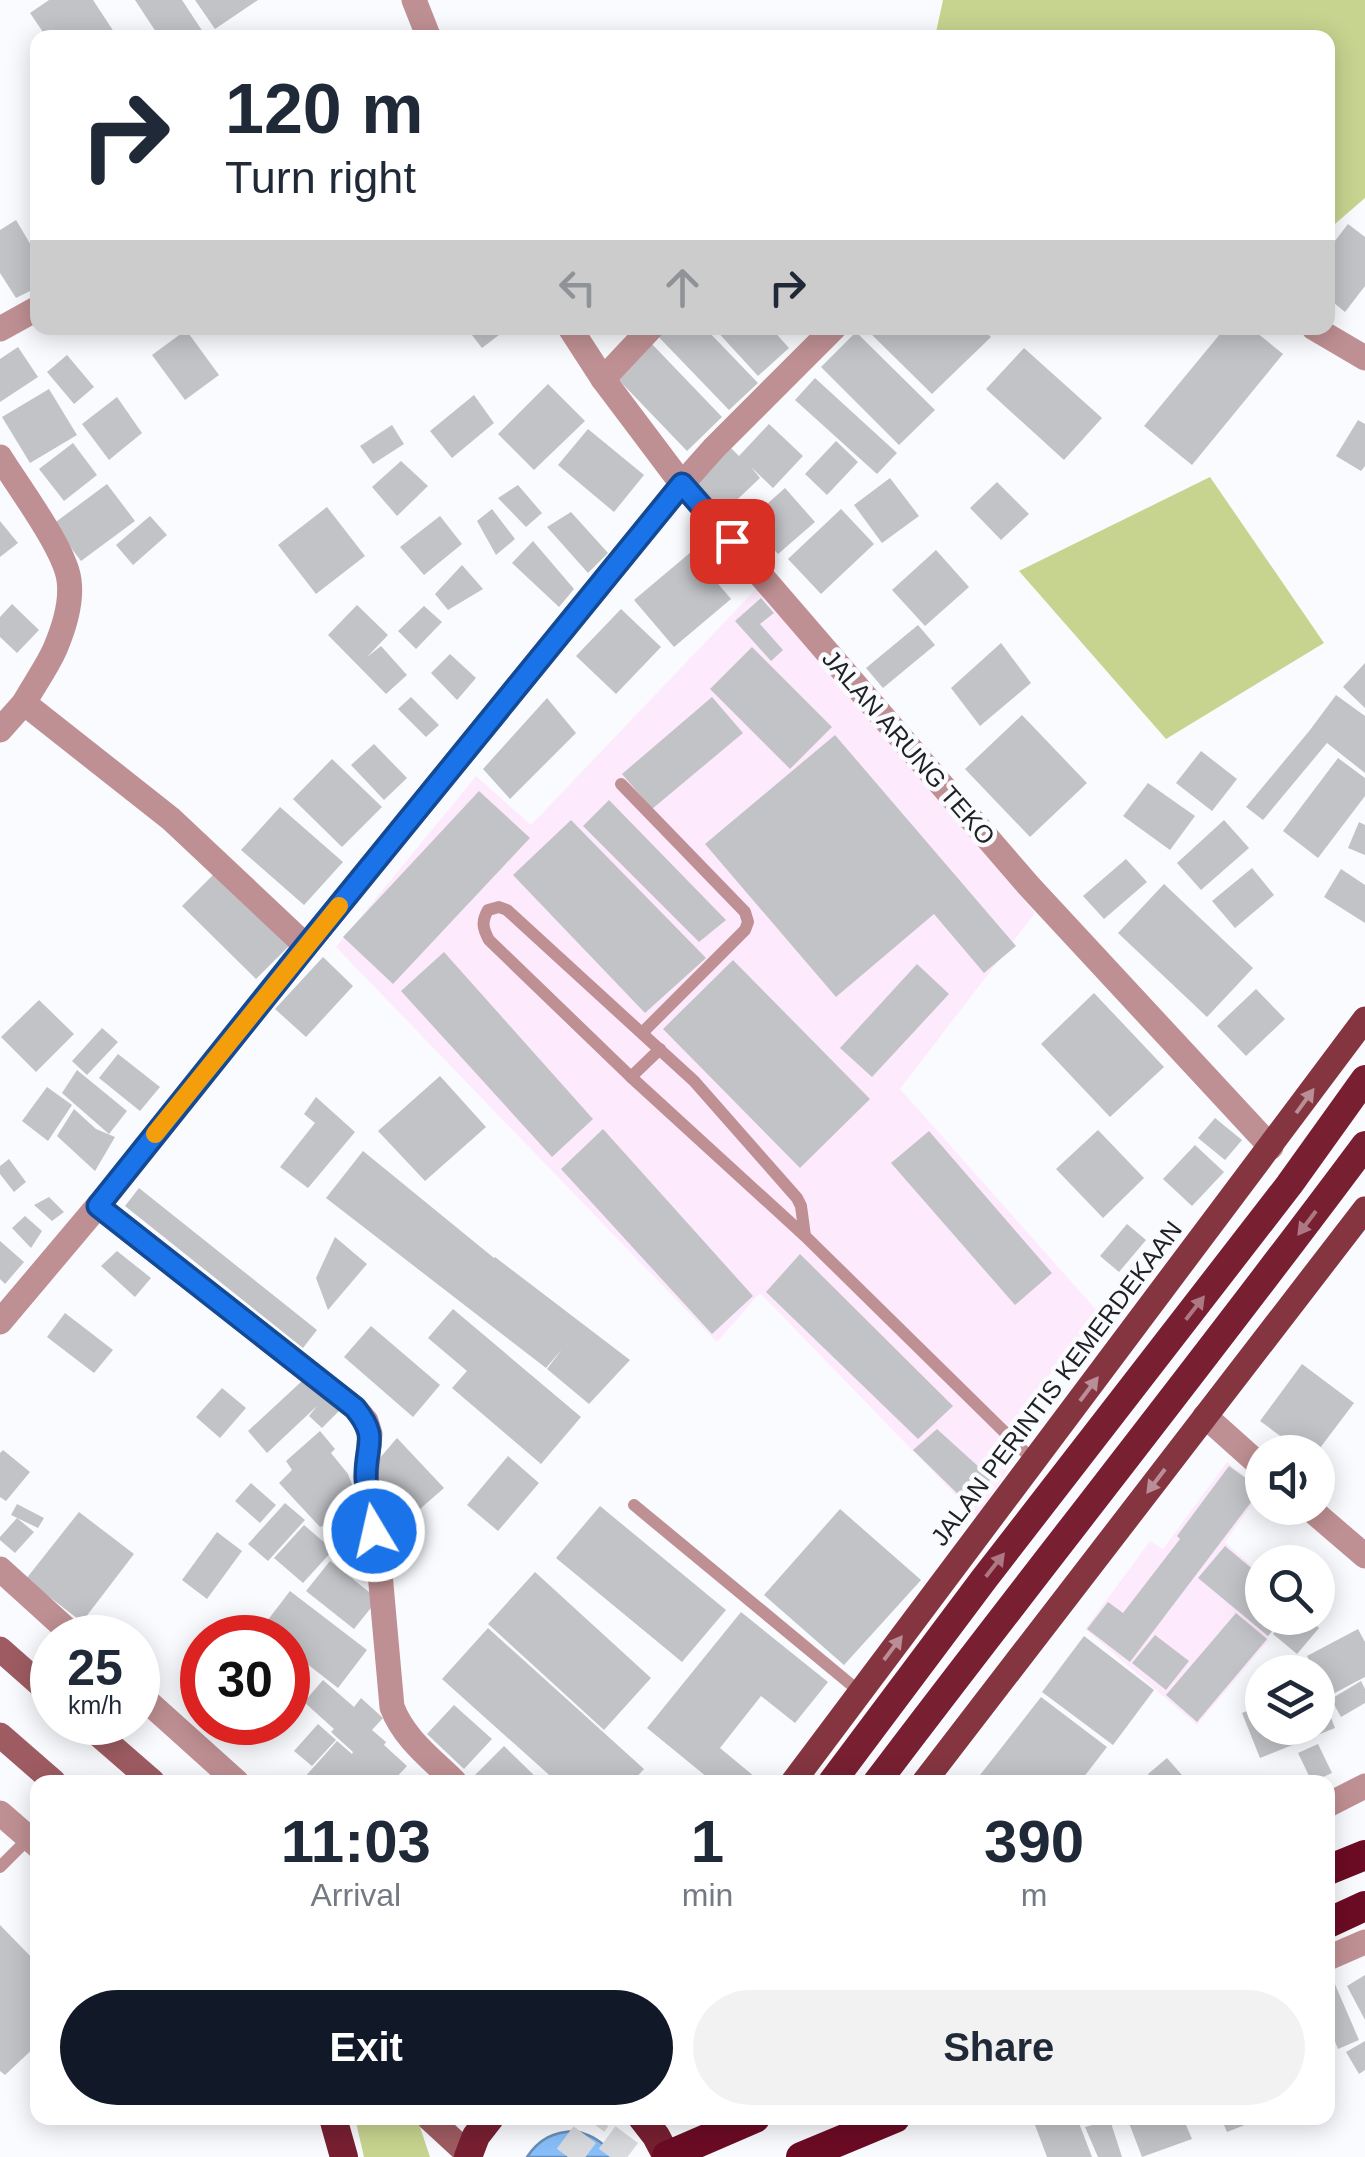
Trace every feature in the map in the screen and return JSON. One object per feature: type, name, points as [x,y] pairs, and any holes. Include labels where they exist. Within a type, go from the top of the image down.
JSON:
[{"type":"highway","points":[[837,1775],[1278,1199],[1365,1079]]},
{"type":"highway","points":[[882,1775],[1365,1145]]},
{"type":"highway","points":[[1335,1867],[1365,1855]]},
{"type":"highway","points":[[1335,1919],[1365,1906]]},
{"type":"highway","points":[[335,2125],[344,2157]]},
{"type":"highway","points":[[468,2155],[485,2125]]},
{"type":"highway","points":[[660,2137],[721,2125]]},
{"type":"highway","points":[[821,2154],[880,2125]]},
{"type":"main road","name":"JALAN PERINTIS KEMERDEKAAN","points":[[798,1775],[1365,1019]]},
{"type":"main road","points":[[929,1775],[1365,1209]]},
{"type":"main road","points":[[0,1650],[30,1676]]},
{"type":"main road","points":[[0,1735],[46,1775]]},
{"type":"main road","points":[[110,1745],[145,1775]]},
{"type":"main road","points":[[436,2125],[468,2155]]},
{"type":"street","points":[[414,0],[426,30]]},
{"type":"street","points":[[0,329],[30,312]]},
{"type":"street","name":"JALAN ARUNG TEKO","points":[[575,335],[682,484],[1028,885],[1271,1147]]},
{"type":"street","points":[[603,379],[644,335]]},
{"type":"street","points":[[0,1322],[682,484],[827,335]]},
{"type":"street","points":[[1326,335],[1365,358]]},
{"type":"street","points":[[0,457],[56,546],[69,577],[67,614],[55,649],[24,703],[0,730]]},
{"type":"street","points":[[24,703],[170,819],[306,946]]},
{"type":"street","points":[[98,1206],[355,1408],[366,1421],[370,1434],[366,1477],[378,1551],[392,1707],[408,1737],[449,1775]]},
{"type":"street","points":[[1205,1416],[1245,1452]]},
{"type":"street","points":[[1329,1525],[1365,1556]]},
{"type":"street","points":[[0,1569],[51,1615]]},
{"type":"street","points":[[160,1713],[229,1775]]},
{"type":"street","points":[[1335,1801],[1365,1786]]},
{"type":"street","points":[[0,1813],[30,1839]]},
{"type":"street","points":[[1335,1955],[1365,1942]]},
{"type":"lane","points":[[621,784],[745,912],[748,922],[745,930],[642,1033]]},
{"type":"lane","points":[[805,1236],[797,1198],[694,1081],[507,910],[488,910],[483,928],[489,940],[631,1078],[805,1236],[1034,1461]]},
{"type":"lane","points":[[631,1078],[660,1049]]},
{"type":"lane","points":[[634,1506],[860,1692]]},
{"type":"lane","points":[[0,1867],[30,1844]]},
{"type":"shaded area","points":[[758,587],[1035,913],[900,1089],[1099,1313],[1022,1409],[1036,1427],[977,1517],[760,1293],[717,1342],[336,947],[476,776],[531,825]]},
{"type":"shaded area","points":[[1227,1462],[1245,1476],[1245,1514],[1225,1542],[1245,1560],[1245,1635],[1270,1635],[1269,1640],[1256,1655],[1245,1655],[1245,1668],[1197,1725],[1085,1629],[1150,1541],[1163,1549]]},
{"type":"green space","points":[[943,0],[1365,0],[1365,198],[1335,224],[1335,30],[937,30]]},
{"type":"green space","points":[[1210,477],[1324,643],[1166,739],[1019,571]]},
{"type":"green space","points":[[357,2125],[419,2125],[430,2157],[364,2157]]},
{"type":"water","points":[[575,2131],[597,2140],[613,2157],[527,2157],[547,2138]]},
{"type":"building","points":[[49,0],[93,0],[113,30],[42,30],[30,13]]},
{"type":"building","points":[[135,0],[182,0],[202,30],[155,30]]},
{"type":"building","points":[[195,0],[258,0],[215,29]]},
{"type":"building","points":[[16,220],[30,244],[30,291],[16,298],[0,273],[0,230]]},
{"type":"building","points":[[1348,224],[1365,237],[1365,286],[1345,312],[1335,304],[1335,241]]},
{"type":"building","points":[[179,335],[190,335],[219,375],[185,400],[152,355]]},
{"type":"building","points":[[472,335],[499,335],[482,348]]},
{"type":"building","points":[[657,335],[712,335],[758,383],[729,410]]},
{"type":"building","points":[[720,335],[777,335],[789,348],[758,376]]},
{"type":"building","points":[[853,335],[859,335],[935,410],[899,445],[821,367]]},
{"type":"building","points":[[872,335],[991,337],[932,394]]},
{"type":"building","points":[[1219,335],[1260,335],[1283,354],[1192,465],[1144,426]]},
{"type":"building","points":[[650,342],[722,417],[687,451],[614,375]]},
{"type":"building","points":[[18,347],[38,377],[0,402],[0,359]]},
{"type":"building","points":[[1024,348],[1102,418],[1064,460],[986,389]]},
{"type":"building","points":[[67,355],[94,387],[74,404],[47,372]]},
{"type":"building","points":[[815,378],[897,453],[877,474],[795,400]]},
{"type":"building","points":[[548,384],[585,421],[534,470],[498,434]]},
{"type":"building","points":[[49,389],[77,435],[30,463],[2,417]]},
{"type":"building","points":[[474,395],[494,423],[452,458],[430,431]]},
{"type":"building","points":[[117,397],[142,433],[109,460],[82,424]]},
{"type":"building","points":[[1358,420],[1365,424],[1365,466],[1361,471],[1336,456]]},
{"type":"building","points":[[769,424],[803,456],[773,488],[751,467],[760,478],[723,513],[694,483],[730,447],[739,456]]},
{"type":"building","points":[[392,425],[404,444],[373,464],[360,446]]},
{"type":"building","points":[[588,429],[644,475],[614,512],[558,465]]},
{"type":"building","points":[[836,441],[858,462],[827,495],[805,474]]},
{"type":"building","points":[[73,443],[97,475],[64,501],[39,469]]},
{"type":"building","points":[[401,461],[428,486],[397,516],[372,487]]},
{"type":"building","points":[[890,478],[919,516],[882,543],[854,505]]},
{"type":"building","points":[[997,482],[1029,514],[1001,540],[970,508]]},
{"type":"building","points":[[107,484],[135,521],[81,561],[53,524]]},
{"type":"building","points":[[518,485],[542,513],[526,527],[498,498]]},
{"type":"building","points":[[785,488],[815,522],[778,554],[748,521]]},
{"type":"building","points":[[327,507],[365,556],[316,594],[278,545]]},
{"type":"building","points":[[492,509],[515,539],[496,555],[477,521]]},
{"type":"building","points":[[841,509],[874,544],[821,594],[788,559]]},
{"type":"building","points":[[571,512],[608,553],[588,573],[547,527]]},
{"type":"building","points":[[150,516],[167,535],[133,565],[116,545]]},
{"type":"building","points":[[440,516],[462,544],[424,575],[400,547]]},
{"type":"building","points":[[0,521],[18,543],[0,557]]},
{"type":"building","points":[[533,541],[574,589],[559,607],[512,563]]},
{"type":"building","points":[[936,550],[969,587],[925,626],[892,590]]},
{"type":"building","points":[[691,552],[731,599],[674,647],[634,600]]},
{"type":"building","points":[[462,565],[483,589],[448,610],[435,594]]},
{"type":"building","points":[[761,598],[774,613],[760,624],[783,650],[771,661],[735,621]]},
{"type":"building","points":[[12,604],[39,630],[17,653],[0,637],[0,617]]},
{"type":"building","points":[[357,605],[388,635],[367,657],[381,646],[407,675],[386,694],[328,635]]},
{"type":"building","points":[[424,606],[442,622],[416,649],[398,631]]},
{"type":"building","points":[[621,609],[661,647],[616,694],[576,656]]},
{"type":"building","points":[[918,625],[935,645],[883,688],[866,668]]},
{"type":"building","points":[[1001,643],[1031,683],[980,726],[951,688]]},
{"type":"building","points":[[752,647],[832,727],[790,769],[710,689]]},
{"type":"building","points":[[450,654],[476,678],[457,700],[431,673]]},
{"type":"building","points":[[1365,663],[1365,708],[1343,687]]},
{"type":"building","points":[[1336,695],[1365,716],[1365,773],[1327,743],[1263,820],[1246,807]]},
{"type":"building","points":[[411,697],[439,725],[426,737],[398,709]]},
{"type":"building","points":[[712,697],[743,733],[652,809],[622,774]]},
{"type":"building","points":[[547,698],[576,733],[510,799],[483,769]]},
{"type":"building","points":[[1022,715],[1087,783],[1030,837],[965,769]]},
{"type":"building","points":[[835,735],[1016,946],[984,973],[934,914],[836,997],[705,844]]},
{"type":"building","points":[[374,744],[407,778],[384,800],[351,765]]},
{"type":"building","points":[[1201,751],[1237,779],[1212,811],[1176,783]]},
{"type":"building","points":[[1338,758],[1365,778],[1365,796],[1318,858],[1283,831]]},
{"type":"building","points":[[332,759],[382,807],[342,847],[293,799]]},
{"type":"building","points":[[1148,783],[1195,816],[1170,850],[1123,816]]},
{"type":"building","points":[[479,791],[530,838],[393,984],[343,937]]},
{"type":"building","points":[[609,800],[726,920],[699,942],[583,826]]},
{"type":"building","points":[[280,807],[343,862],[304,905],[241,850]]},
{"type":"building","points":[[571,820],[706,958],[645,1013],[513,875]]},
{"type":"building","points":[[1224,820],[1249,848],[1201,890],[1177,863]]},
{"type":"building","points":[[1359,822],[1365,825],[1365,855],[1348,848]]},
{"type":"building","points":[[1126,859],[1147,882],[1104,919],[1083,896]]},
{"type":"building","points":[[1252,868],[1274,895],[1235,928],[1212,901]]},
{"type":"building","points":[[1341,869],[1365,885],[1365,923],[1324,897]]},
{"type":"building","points":[[214,874],[289,946],[256,979],[182,906]]},
{"type":"building","points":[[1164,884],[1253,968],[1207,1017],[1118,933]]},
{"type":"building","points":[[444,952],[593,1119],[552,1157],[401,991]]},
{"type":"building","points":[[323,957],[353,986],[306,1037],[275,1009]]},
{"type":"building","points":[[733,960],[870,1099],[800,1168],[663,1029]]},
{"type":"building","points":[[917,964],[949,994],[872,1077],[840,1048]]},
{"type":"building","points":[[1256,989],[1285,1019],[1246,1056],[1217,1026]]},
{"type":"building","points":[[1094,993],[1164,1067],[1110,1117],[1041,1044]]},
{"type":"building","points":[[39,1000],[74,1034],[36,1072],[1,1037]]},
{"type":"building","points":[[102,1028],[118,1042],[87,1075],[72,1061]]},
{"type":"building","points":[[118,1054],[160,1087],[140,1111],[99,1078]]},
{"type":"building","points":[[77,1070],[127,1111],[109,1134],[62,1093]]},
{"type":"building","points":[[440,1076],[486,1127],[425,1181],[378,1131]]},
{"type":"building","points":[[47,1087],[72,1105],[48,1141],[22,1121]]},
{"type":"building","points":[[316,1097],[355,1132],[308,1188],[280,1167],[315,1123],[304,1114]]},
{"type":"building","points":[[74,1109],[96,1129],[115,1137],[95,1171],[57,1136]]},
{"type":"building","points":[[1215,1118],[1242,1140],[1225,1160],[1198,1138]]},
{"type":"building","points":[[603,1129],[753,1296],[712,1334],[561,1169]]},
{"type":"building","points":[[1098,1130],[1144,1178],[1103,1218],[1056,1169]]},
{"type":"building","points":[[929,1131],[1052,1273],[1015,1305],[891,1163]]},
{"type":"building","points":[[1195,1145],[1224,1172],[1192,1206],[1163,1179]]},
{"type":"building","points":[[363,1151],[494,1258],[630,1360],[589,1404],[547,1369],[562,1349],[546,1368],[326,1198]]},
{"type":"building","points":[[9,1159],[26,1182],[14,1192],[0,1174],[0,1166]]},
{"type":"building","points":[[139,1188],[317,1330],[303,1348],[125,1206]]},
{"type":"building","points":[[49,1197],[64,1212],[52,1221],[34,1205]]},
{"type":"building","points":[[25,1216],[42,1231],[31,1248],[12,1228]]},
{"type":"building","points":[[1127,1224],[1146,1240],[1119,1272],[1100,1256]]},
{"type":"building","points":[[335,1237],[367,1264],[328,1310],[316,1278]]},
{"type":"building","points":[[0,1241],[24,1262],[5,1284],[0,1279]]},
{"type":"building","points":[[117,1251],[151,1278],[135,1297],[101,1266]]},
{"type":"building","points":[[800,1254],[953,1406],[918,1439],[766,1292]]},
{"type":"building","points":[[453,1309],[581,1417],[541,1464],[452,1388],[467,1371],[428,1338]]},
{"type":"building","points":[[65,1313],[113,1350],[94,1373],[47,1337]]},
{"type":"building","points":[[371,1326],[440,1385],[413,1417],[344,1357]]},
{"type":"building","points":[[1302,1364],[1354,1403],[1330,1435],[1279,1435],[1260,1421]]},
{"type":"building","points":[[302,1381],[339,1411],[322,1428],[309,1416],[317,1406],[267,1453],[248,1431]]},
{"type":"building","points":[[222,1388],[246,1408],[220,1438],[196,1417]]},
{"type":"building","points":[[937,1429],[991,1478],[972,1508],[913,1450]]},
{"type":"building","points":[[320,1431],[335,1449],[331,1453],[348,1474],[361,1508],[320,1527],[279,1483],[292,1470],[286,1461]]},
{"type":"building","points":[[397,1438],[444,1488],[413,1515],[367,1473]]},
{"type":"building","points":[[3,1450],[30,1472],[6,1501],[0,1497]]},
{"type":"building","points":[[508,1456],[539,1483],[498,1531],[467,1505]]},
{"type":"building","points":[[1229,1466],[1245,1478],[1245,1510],[1130,1662],[1087,1629],[1108,1602],[1123,1613],[1180,1539],[1177,1536]]},
{"type":"building","points":[[251,1483],[276,1505],[260,1523],[235,1501]]},
{"type":"building","points":[[285,1503],[305,1520],[268,1561],[248,1544]]},
{"type":"building","points":[[17,1504],[44,1518],[38,1528],[11,1515]]},
{"type":"building","points":[[600,1506],[726,1610],[682,1662],[556,1558]]},
{"type":"building","points":[[840,1509],[921,1580],[844,1665],[764,1595]]},
{"type":"building","points":[[79,1512],[134,1554],[87,1615],[73,1615],[26,1579]]},
{"type":"building","points":[[17,1518],[34,1532],[15,1553],[0,1537]]},
{"type":"building","points":[[346,1519],[364,1540],[345,1556],[327,1535]]},
{"type":"building","points":[[304,1525],[333,1550],[303,1583],[274,1558]]},
{"type":"building","points":[[217,1532],[242,1551],[207,1599],[182,1580]]},
{"type":"building","points":[[1225,1546],[1245,1563],[1245,1617],[1198,1578]]},
{"type":"building","points":[[330,1561],[378,1599],[354,1629],[306,1591]]},
{"type":"building","points":[[535,1572],[651,1678],[604,1730],[488,1624]]},
{"type":"building","points":[[290,1591],[367,1650],[338,1688],[310,1666],[310,1615],[272,1615]]},
{"type":"building","points":[[741,1612],[828,1682],[795,1723],[761,1696],[720,1748],[753,1775],[704,1775],[647,1728]]},
{"type":"building","points":[[1236,1613],[1245,1621],[1245,1635],[1262,1635],[1267,1639],[1254,1655],[1245,1655],[1245,1665],[1197,1722],[1166,1695]]},
{"type":"building","points":[[488,1628],[644,1769],[638,1775],[549,1775],[442,1679]]},
{"type":"building","points":[[1358,1629],[1365,1642],[1365,1677],[1335,1693],[1335,1655],[1309,1655]]},
{"type":"building","points":[[1155,1635],[1189,1661],[1166,1690],[1132,1663]]},
{"type":"building","points":[[1274,1635],[1313,1635],[1297,1654]]},
{"type":"building","points":[[1084,1636],[1154,1690],[1113,1745],[1042,1692]]},
{"type":"building","points":[[323,1680],[354,1707],[361,1698],[383,1718],[372,1730],[407,1766],[399,1775],[307,1775],[337,1741],[352,1754],[331,1732],[334,1729],[310,1707],[310,1695]]},
{"type":"building","points":[[1361,1681],[1365,1689],[1365,1703],[1341,1717],[1335,1697]]},
{"type":"building","points":[[1041,1697],[1107,1747],[1085,1775],[980,1775]]},
{"type":"building","points":[[454,1705],[492,1739],[464,1769],[427,1734]]},
{"type":"building","points":[[318,1724],[336,1740],[312,1766],[294,1751],[299,1745],[310,1745],[310,1733]]},
{"type":"building","points":[[1255,1745],[1292,1745],[1260,1758]]},
{"type":"building","points":[[1318,1745],[1332,1773],[1309,1775],[1298,1753]]},
{"type":"building","points":[[504,1746],[534,1775],[475,1775]]},
{"type":"building","points":[[1167,1758],[1182,1775],[1149,1775]]},
{"type":"building","points":[[0,1925],[30,1956],[30,2052],[5,2075],[0,2071]]},
{"type":"building","points":[[1365,1975],[1365,2020],[1347,1986]]},
{"type":"building","points":[[1335,1984],[1359,2040],[1338,2049],[1335,2042]]},
{"type":"building","points":[[1365,2041],[1365,2070],[1359,2074],[1346,2052]]},
{"type":"building","points":[[1035,2125],[1080,2125],[1092,2157],[1047,2157]]},
{"type":"building","points":[[1112,2125],[1122,2157],[1098,2157],[1085,2127]]},
{"type":"building","points":[[1130,2125],[1186,2125],[1192,2139],[1142,2157]]},
{"type":"building","points":[[1224,2125],[1245,2125],[1227,2132]]},
{"type":"tunnel","points":[[568,2157],[592,2125]]},
{"type":"tunnel","points":[[610,2157],[634,2125]]},
{"type":"slow traffic","points":[[155,1134],[339,906]]},
{"type":"route","points":[[374,1531],[366,1477],[370,1434],[366,1421],[355,1408],[98,1206],[682,484],[732,541]]}]
